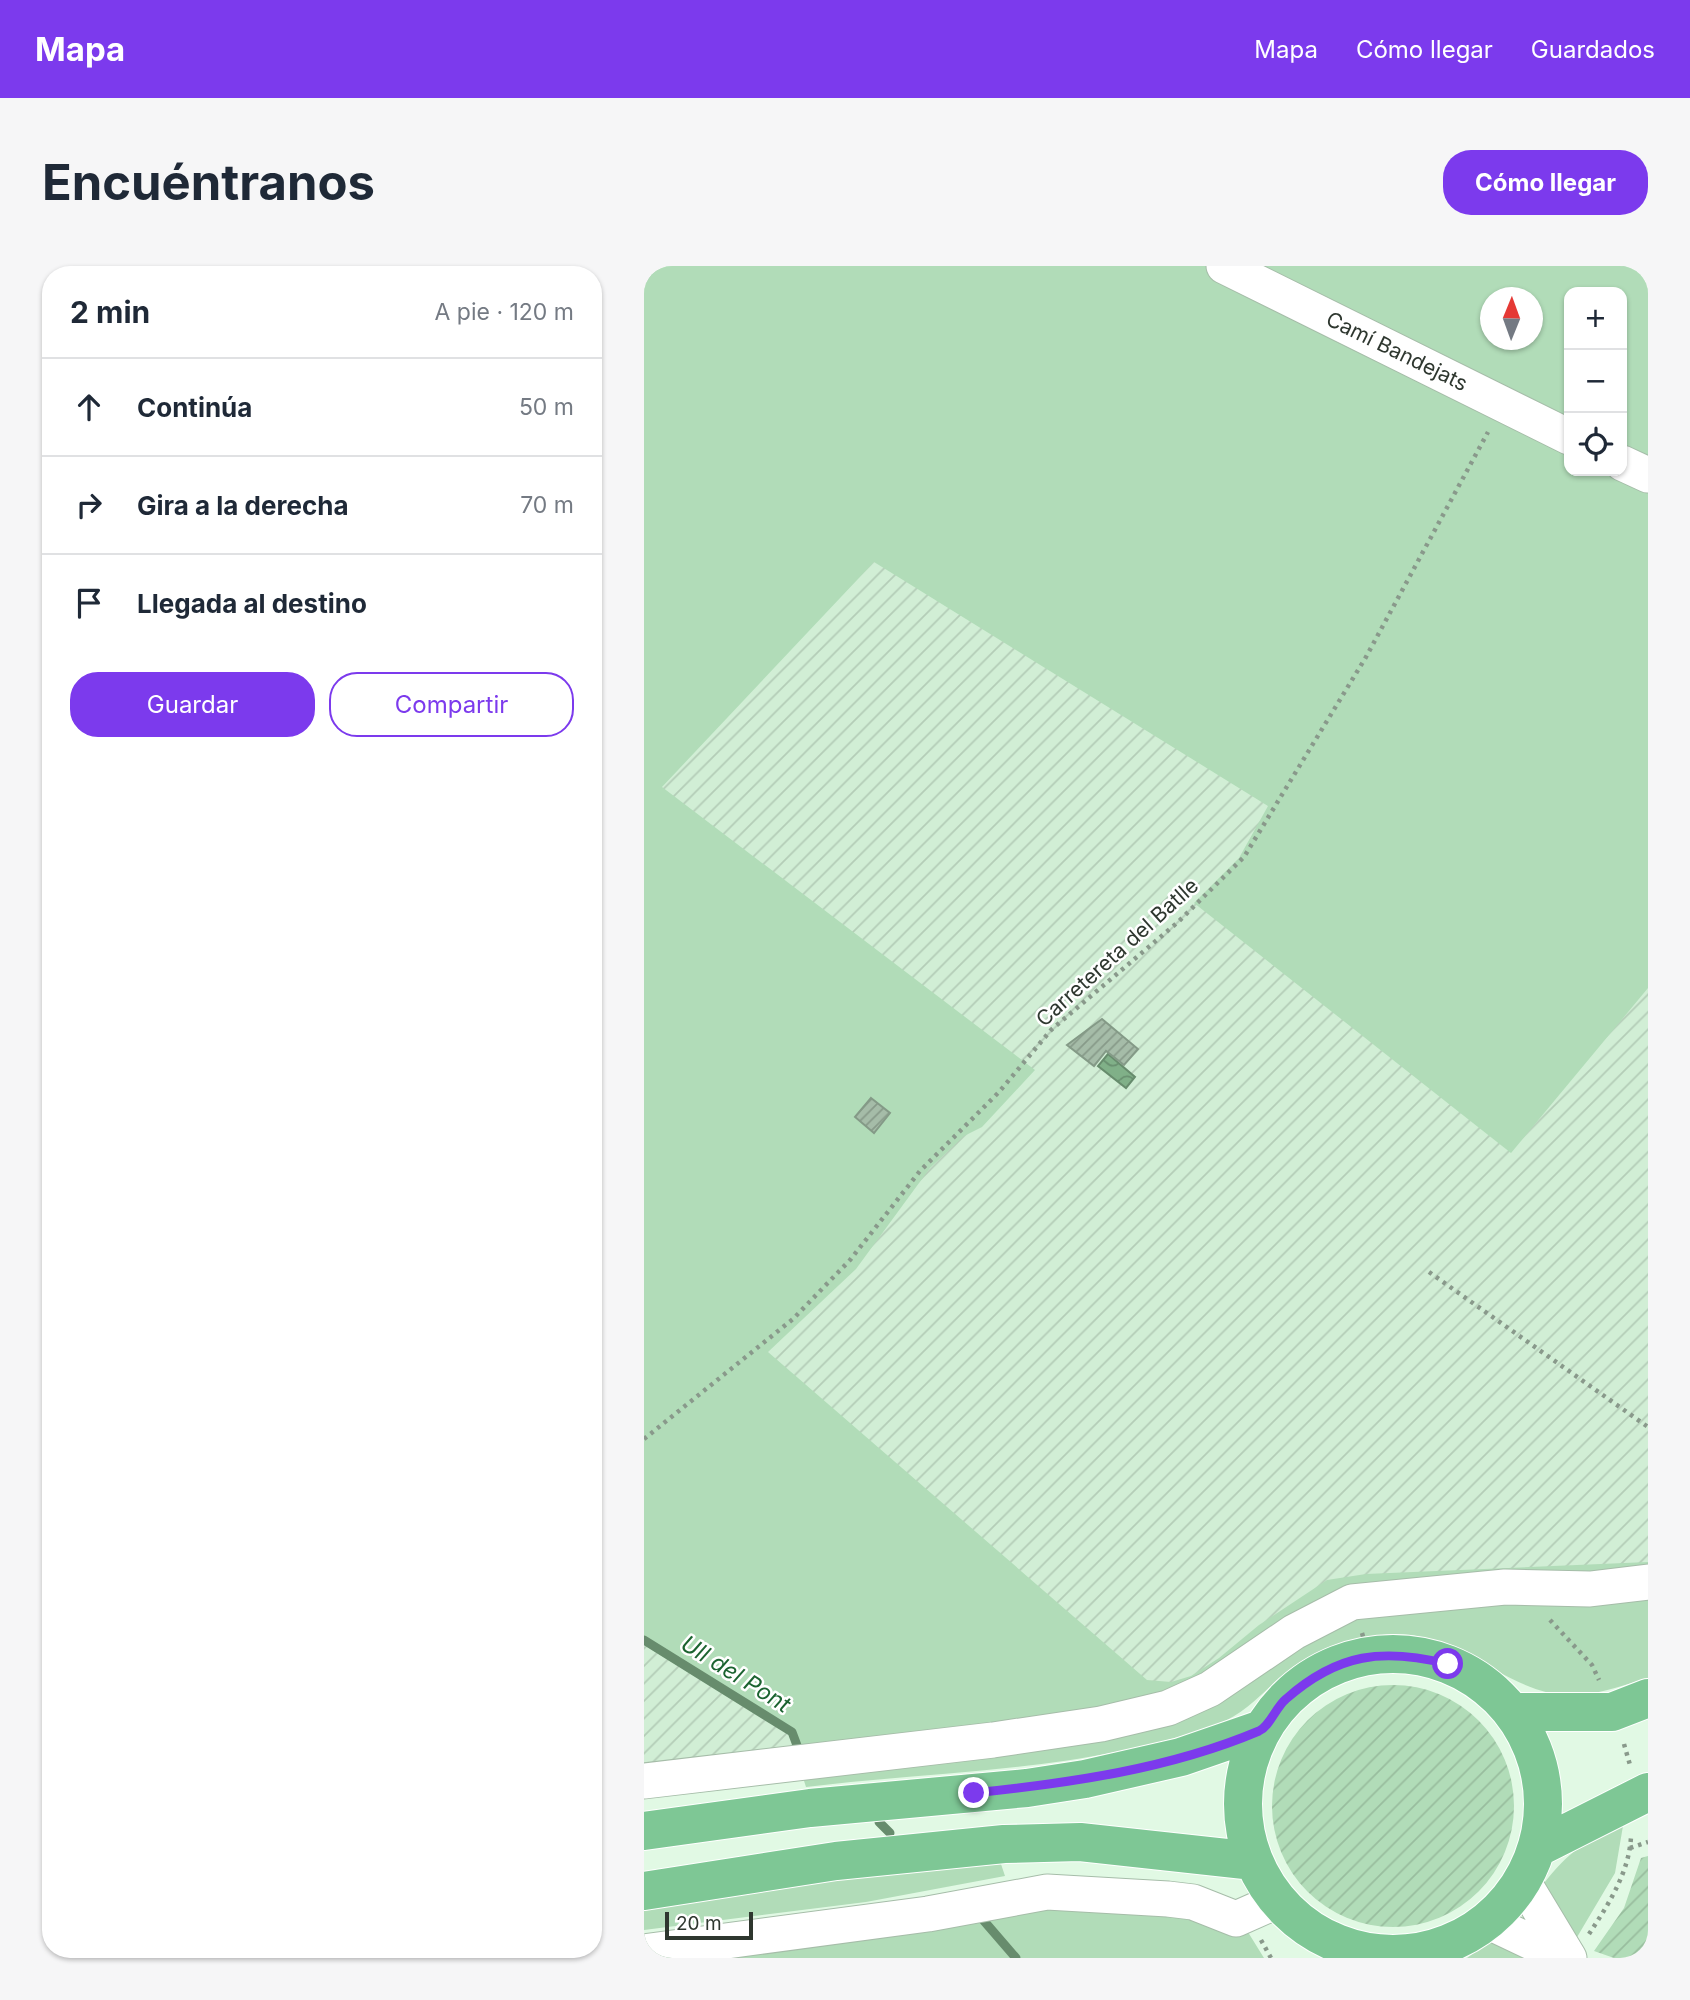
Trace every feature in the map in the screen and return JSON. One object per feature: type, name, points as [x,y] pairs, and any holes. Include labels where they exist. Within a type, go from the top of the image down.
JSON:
[{"type":"main road","points":[[1287,1908],[1327,1938],[1363,1950],[1401,1953],[1437,1952],[1487,1921],[1507,1903],[1530,1864],[1543,1813],[1541,1777],[1531,1742],[1512,1712],[1483,1684],[1448,1664],[1409,1654],[1369,1656],[1337,1665],[1307,1680],[1282,1702],[1262,1729],[1249,1761],[1243,1794],[1245,1828],[1254,1861],[1287,1908],[1305,1958]]},
{"type":"main road","points":[[1512,1712],[1612,1712],[1648,1698]]},
{"type":"main road","points":[[644,1831],[810,1808],[1085,1779],[1181,1757],[1262,1729]]},
{"type":"main road","points":[[1530,1864],[1648,1793]]},
{"type":"main road","points":[[644,1891],[836,1861],[1004,1844],[1080,1842],[1254,1861]]},
{"type":"street","name":"Camí Bandejats","points":[[1224,266],[1564,434]]},
{"type":"street","points":[[1627,465],[1648,475]]},
{"type":"street","points":[[644,1781],[993,1740],[1101,1724],[1168,1708],[1210,1689],[1294,1632],[1352,1602],[1505,1587],[1590,1589],[1648,1582]]},
{"type":"street","points":[[1530,1864],[1574,1951]]},
{"type":"street","points":[[644,1952],[928,1914],[1047,1892],[1193,1902],[1236,1919],[1287,1908]]},
{"type":"street","points":[[1487,1921],[1574,1951]]},
{"type":"path","name":"Carretereta del Batlle","points":[[644,1439],[793,1319],[850,1260],[919,1171],[999,1091],[1051,1030],[1178,922],[1244,857],[1366,657],[1447,502],[1504,404]]},
{"type":"path","points":[[1429,1272],[1648,1427]]},
{"type":"path","points":[[1574,1951],[1609,1904],[1630,1848],[1648,1842]]},
{"type":"shaded area","points":[[644,266],[1648,266],[1648,1668],[1392,1624],[1330,1636],[1269,1674],[791,1778],[644,1799]]},
{"type":"shaded area","points":[[644,266],[1648,266],[1648,988],[1511,1153],[1194,903],[1239,858],[1268,806],[874,562],[662,787],[1035,1070],[982,1127],[964,1136],[930,1168],[856,1269],[768,1352],[1147,1680],[1171,1682],[1191,1676],[1219,1658],[1259,1625],[1327,1580],[1366,1574],[1648,1562],[1648,1678],[1589,1694],[1555,1694],[1531,1687],[1436,1641],[1410,1635],[1382,1635],[1348,1642],[1314,1655],[1284,1674],[1240,1713],[1218,1724],[1168,1740],[1066,1761],[806,1787],[789,1734],[644,1645]]},
{"type":"shaded area","points":[[1393,1685],[1417,1687],[1439,1694],[1460,1705],[1479,1720],[1494,1739],[1505,1760],[1512,1782],[1512,1830],[1505,1852],[1494,1873],[1479,1892],[1460,1907],[1439,1918],[1417,1925],[1393,1927],[1369,1925],[1347,1918],[1326,1907],[1307,1892],[1292,1873],[1281,1852],[1274,1830],[1272,1806],[1274,1782],[1281,1760],[1292,1739],[1307,1720],[1326,1705],[1347,1694],[1369,1687]]},
{"type":"shaded area","points":[[1624,1820],[1615,1873],[1570,1949],[1536,1894],[1575,1851]]},
{"type":"shaded area","points":[[1648,1856],[1648,1958],[1614,1958],[1594,1951],[1624,1908],[1641,1858]]},
{"type":"shaded area","points":[[1001,1864],[1005,1876],[866,1902],[644,1930],[644,1907],[874,1874]]},
{"type":"shaded area","points":[[941,1902],[1238,1916],[1264,1958],[644,1958]]},
{"type":"shaded area","points":[[1495,1937],[1554,1958],[1467,1958]]},
{"type":"water","points":[[1108,1054],[1135,1077],[1126,1088],[1098,1066]]},
{"type":"building","points":[[1102,1019],[1138,1049],[1124,1065],[1106,1051],[1094,1066],[1067,1045]]},
{"type":"building","points":[[871,1098],[890,1113],[874,1133],[855,1117]]},
{"type":"waterway","name":"Ull del Pont","points":[[644,1640],[792,1732],[798,1748]]},
{"type":"waterway","name":"Ull del Pont","points":[[879,1822],[890,1833]]},
{"type":"waterway","name":"Ull del Pont","points":[[978,1914],[1016,1958]]},
{"type":"route","points":[[974,1793],[1133,1770],[1181,1757],[1262,1729],[1282,1702],[1307,1680],[1337,1665],[1369,1656],[1409,1654],[1448,1664]]}]
